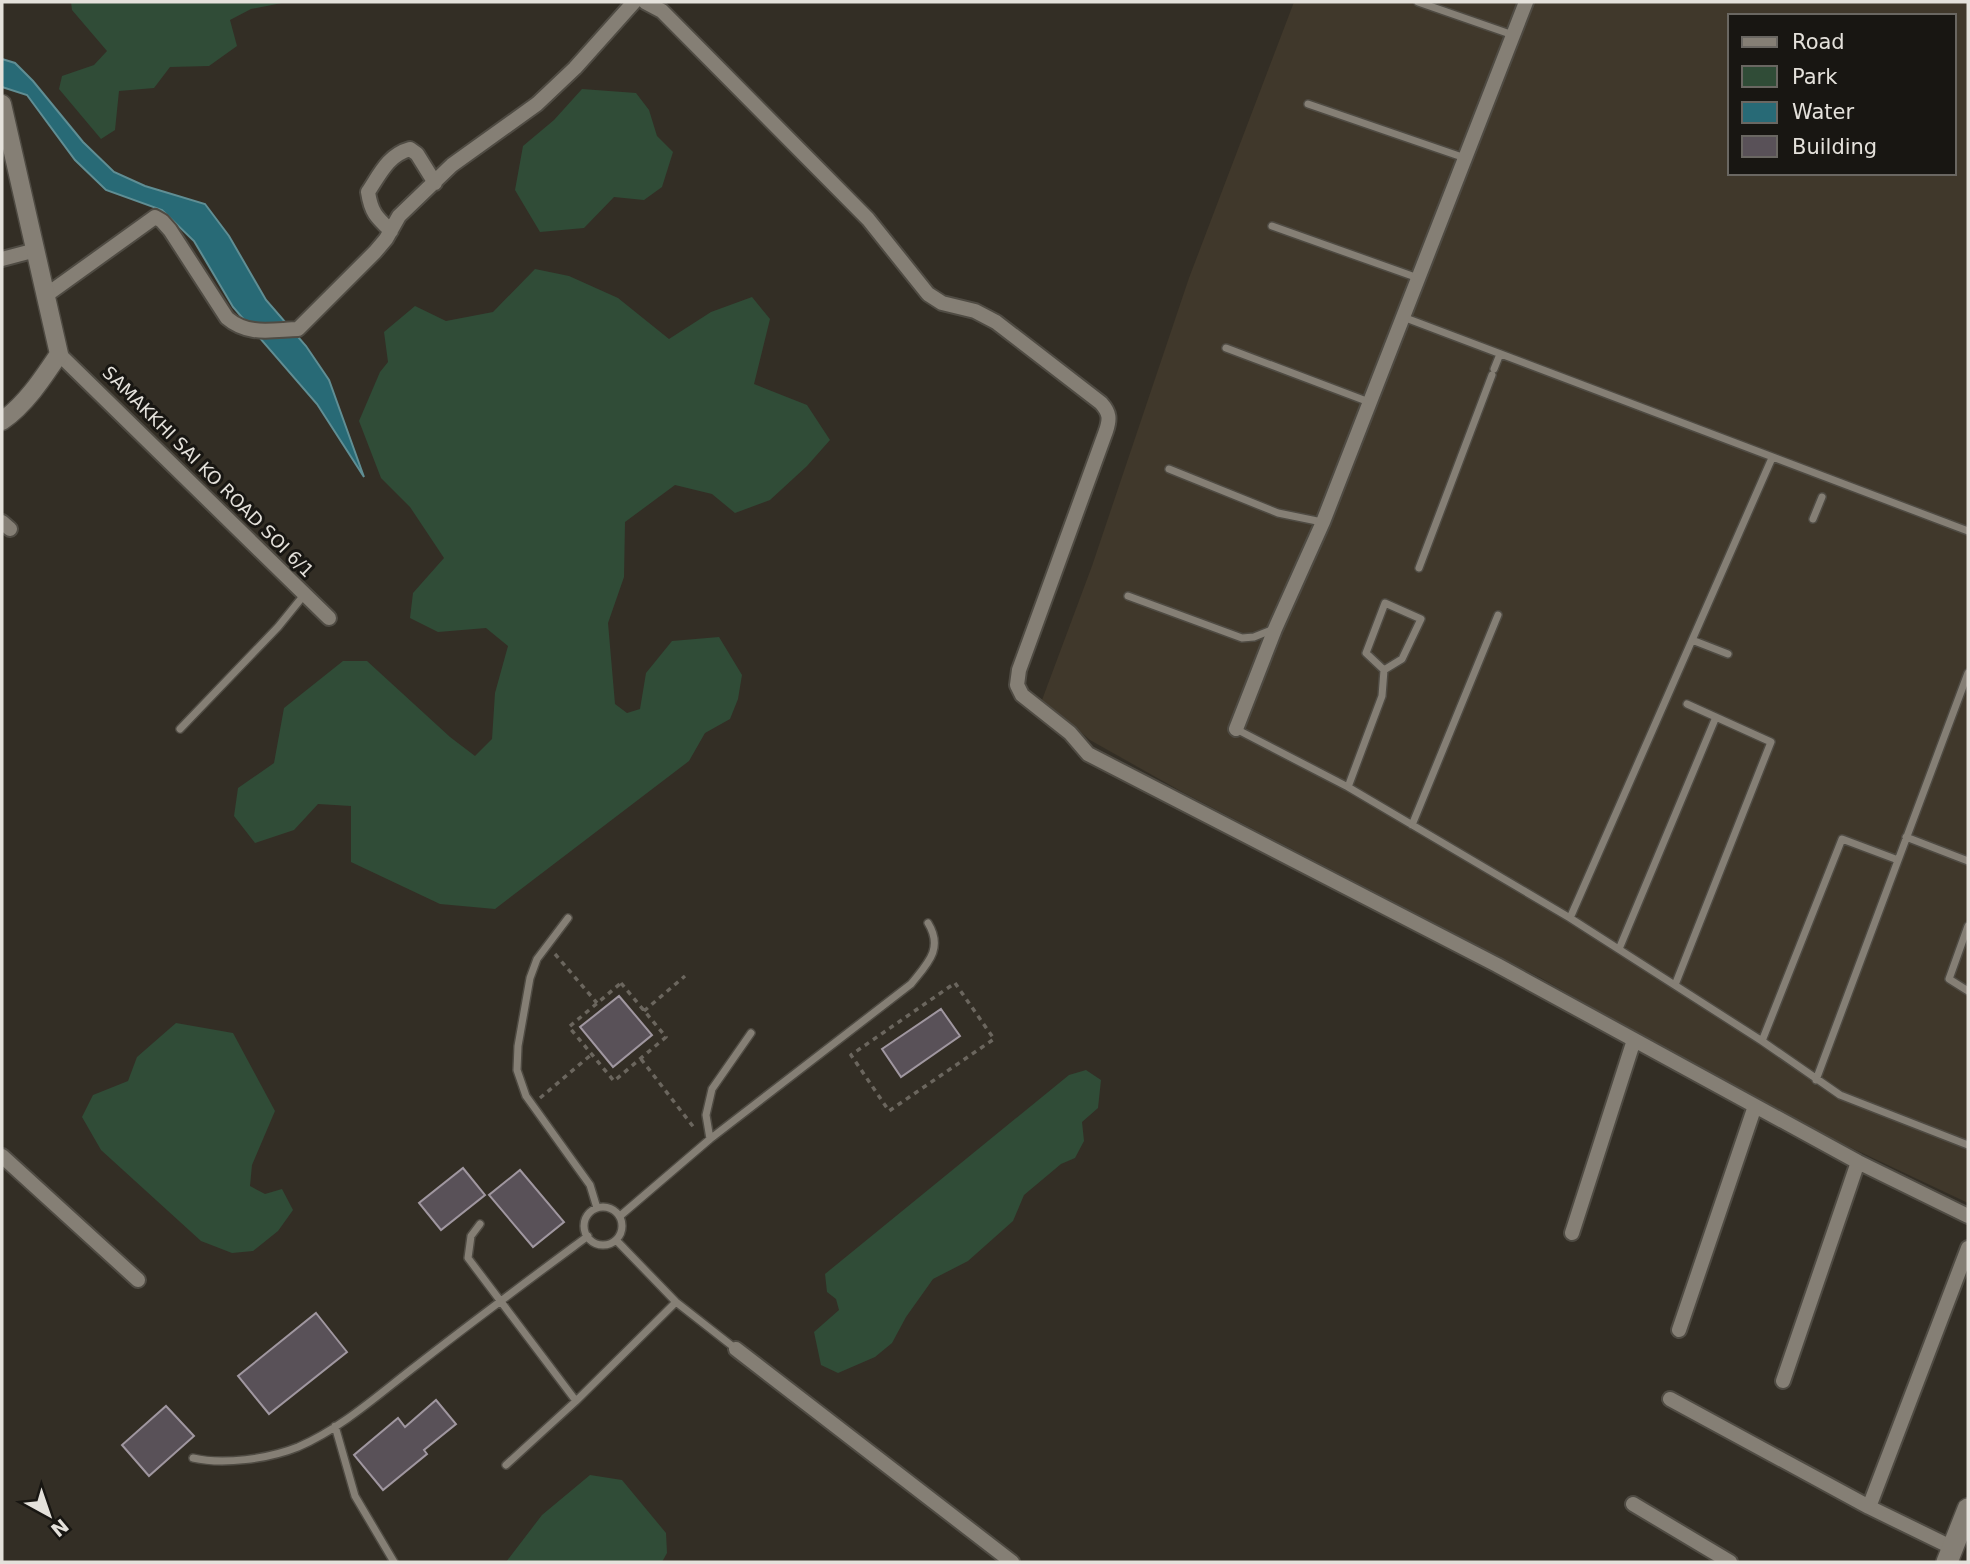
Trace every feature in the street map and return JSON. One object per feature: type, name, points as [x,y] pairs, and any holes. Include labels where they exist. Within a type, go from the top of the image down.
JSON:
[{"type":"main road","points":[[1950,1555],[1968,1508]]},
{"type":"street","points":[[45,296],[155,217],[170,230],[227,318],[236,326],[247,330],[298,330],[375,253],[399,216],[452,165],[537,104],[575,68],[634,2]]},
{"type":"street","points":[[1236,729],[1275,629],[1323,522],[1526,2]]},
{"type":"street","points":[[651,3],[868,219],[928,294],[942,303],[975,311],[996,322],[1107,409],[1110,419],[1019,670],[1017,685],[1022,695],[1070,733],[1088,754],[1097,759],[1497,965],[1858,1162],[1968,1216]]},
{"type":"street","points":[[2,104],[59,354],[40,383],[15,412],[2,421]]},
{"type":"street","points":[[391,231],[376,217],[368,192],[386,165],[398,152],[410,149],[417,154],[435,183]]},
{"type":"street","points":[[2,259],[36,250]]},
{"type":"street","name":"SAMAKKHI SAI KO ROAD SOI 6/1","points":[[59,354],[328,618]]},
{"type":"street","points":[[1573,1233],[1634,1040]]},
{"type":"street","points":[[1679,1330],[1755,1106]]},
{"type":"street","points":[[2,1156],[138,1280]]},
{"type":"street","points":[[1783,1381],[1858,1162]]},
{"type":"street","points":[[1869,1507],[1968,1248]]},
{"type":"street","points":[[736,1349],[1012,1562]]},
{"type":"street","points":[[1670,1399],[1869,1507],[1950,1555]]},
{"type":"street","points":[[1633,1504],[1730,1562]]},
{"type":"lane","points":[[1418,2],[1513,35]]},
{"type":"lane","points":[[1308,104],[1466,158]]},
{"type":"lane","points":[[1272,226],[1418,279]]},
{"type":"lane","points":[[1403,317],[1772,458],[1828,483],[1968,531]]},
{"type":"lane","points":[[1226,348],[1369,402]]},
{"type":"lane","points":[[1419,568],[1500,354]]},
{"type":"lane","points":[[1570,918],[1772,458]]},
{"type":"lane","points":[[1169,469],[1278,513],[1323,522]]},
{"type":"lane","points":[[1813,519],[1822,497]]},
{"type":"lane","points":[[180,729],[272,634],[304,594]]},
{"type":"lane","points":[[1128,596],[1242,638],[1254,637],[1275,629]]},
{"type":"lane","points":[[1385,603],[1421,619],[1402,659],[1384,670],[1366,653],[1385,603]]},
{"type":"lane","points":[[1412,825],[1498,615]]},
{"type":"lane","points":[[1692,640],[1728,654]]},
{"type":"lane","points":[[1348,788],[1382,696],[1384,670]]},
{"type":"lane","points":[[1816,1080],[1968,673]]},
{"type":"lane","points":[[1675,985],[1771,742],[1686,704]]},
{"type":"lane","points":[[1619,949],[1716,717]]},
{"type":"lane","points":[[1236,729],[1348,788],[1570,918],[1762,1041],[1840,1095],[1968,1145]]},
{"type":"lane","points":[[1906,837],[1968,861]]},
{"type":"lane","points":[[1762,1041],[1842,839],[1898,860]]},
{"type":"lane","points":[[568,918],[537,959],[530,978],[518,1046],[517,1070],[526,1096],[590,1185],[597,1208]]},
{"type":"lane","points":[[620,1216],[708,1141],[911,984],[928,963],[935,945],[935,934],[928,923]]},
{"type":"lane","points":[[1968,926],[1948,979],[1968,991]]},
{"type":"lane","points":[[708,1141],[706,1115],[712,1089],[751,1033]]},
{"type":"lane","points":[[610,1208],[620,1216],[622,1228],[616,1240],[605,1245],[593,1242],[588,1236],[584,1227],[591,1211],[610,1208]]},
{"type":"lane","points":[[480,1224],[471,1236],[468,1258],[576,1401]]},
{"type":"lane","points":[[193,1458],[210,1462],[262,1457],[297,1447],[335,1426],[588,1236]]},
{"type":"lane","points":[[616,1240],[676,1301],[736,1349]]},
{"type":"lane","points":[[506,1465],[576,1401],[676,1301]]},
{"type":"lane","points":[[335,1426],[355,1496],[394,1562]]},
{"type":"path","points":[[547,945],[597,1003]]},
{"type":"path","points":[[644,1011],[685,976]]},
{"type":"path","points":[[621,983],[644,1011],[666,1037],[614,1081],[569,1027],[621,983]]},
{"type":"path","points":[[955,983],[994,1039],[890,1111],[851,1055],[955,983]]},
{"type":"path","points":[[532,1105],[592,1054]]},
{"type":"path","points":[[641,1059],[708,1141]]},
{"type":"shaded area","points":[[1294,2],[1968,2],[1968,1203],[1771,1110],[1541,978],[1184,793],[1090,740],[1042,700],[1092,566],[1189,278]]},
{"type":"green space","points":[[71,2],[287,2],[251,9],[230,20],[237,46],[209,66],[170,67],[154,88],[119,91],[115,130],[101,139],[59,89],[62,76],[94,65],[107,51],[72,10]]},
{"type":"green space","points":[[582,89],[636,93],[649,110],[657,136],[673,152],[662,187],[644,200],[614,197],[584,228],[540,232],[515,190],[523,146],[554,120]]},
{"type":"green space","points":[[535,269],[569,276],[618,298],[669,339],[711,312],[752,297],[770,319],[754,384],[807,405],[830,440],[807,466],[770,500],[735,513],[712,494],[675,485],[625,522],[624,577],[608,623],[615,704],[627,713],[640,709],[646,673],[672,641],[719,637],[742,675],[738,699],[730,719],[705,733],[689,761],[495,909],[440,904],[351,862],[351,806],[318,804],[294,830],[255,843],[234,816],[238,788],[274,763],[284,708],[343,661],[367,661],[450,737],[475,756],[492,739],[495,693],[508,646],[486,628],[438,632],[410,618],[413,593],[444,558],[410,507],[381,478],[359,421],[380,372],[388,362],[384,332],[415,306],[446,321],[493,312]]},
{"type":"green space","points":[[176,1023],[233,1033],[275,1111],[252,1165],[250,1186],[265,1194],[282,1189],[293,1210],[278,1231],[253,1251],[232,1253],[201,1241],[101,1150],[82,1117],[93,1095],[128,1081],[137,1057]]},
{"type":"green space","points":[[1086,1070],[1101,1080],[1098,1108],[1082,1122],[1084,1141],[1075,1158],[1061,1164],[1024,1195],[1013,1221],[968,1261],[933,1279],[906,1317],[892,1343],[875,1357],[838,1373],[821,1365],[814,1332],[839,1310],[836,1299],[827,1292],[825,1274],[1069,1075]]},
{"type":"green space","points":[[590,1475],[622,1480],[666,1533],[667,1553],[662,1562],[506,1562],[542,1515]]},
{"type":"water","points":[[2,59],[15,63],[33,81],[83,142],[114,172],[145,186],[205,204],[229,236],[266,300],[306,346],[329,380],[364,477],[317,404],[233,307],[194,241],[162,210],[106,190],[75,160],[27,95],[2,87]]},
{"type":"building","points":[[619,996],[652,1035],[613,1067],[580,1027]]},
{"type":"building","points":[[941,1009],[960,1036],[901,1077],[882,1049]]},
{"type":"building","points":[[463,1168],[485,1195],[441,1230],[419,1203]]},
{"type":"building","points":[[520,1170],[564,1222],[533,1247],[489,1195]]},
{"type":"building","points":[[316,1313],[347,1352],[269,1414],[238,1376]]},
{"type":"building","points":[[436,1400],[456,1424],[424,1450],[427,1454],[383,1490],[354,1455],[398,1418],[405,1427]]},
{"type":"building","points":[[166,1406],[194,1436],[149,1476],[122,1445]]}]
